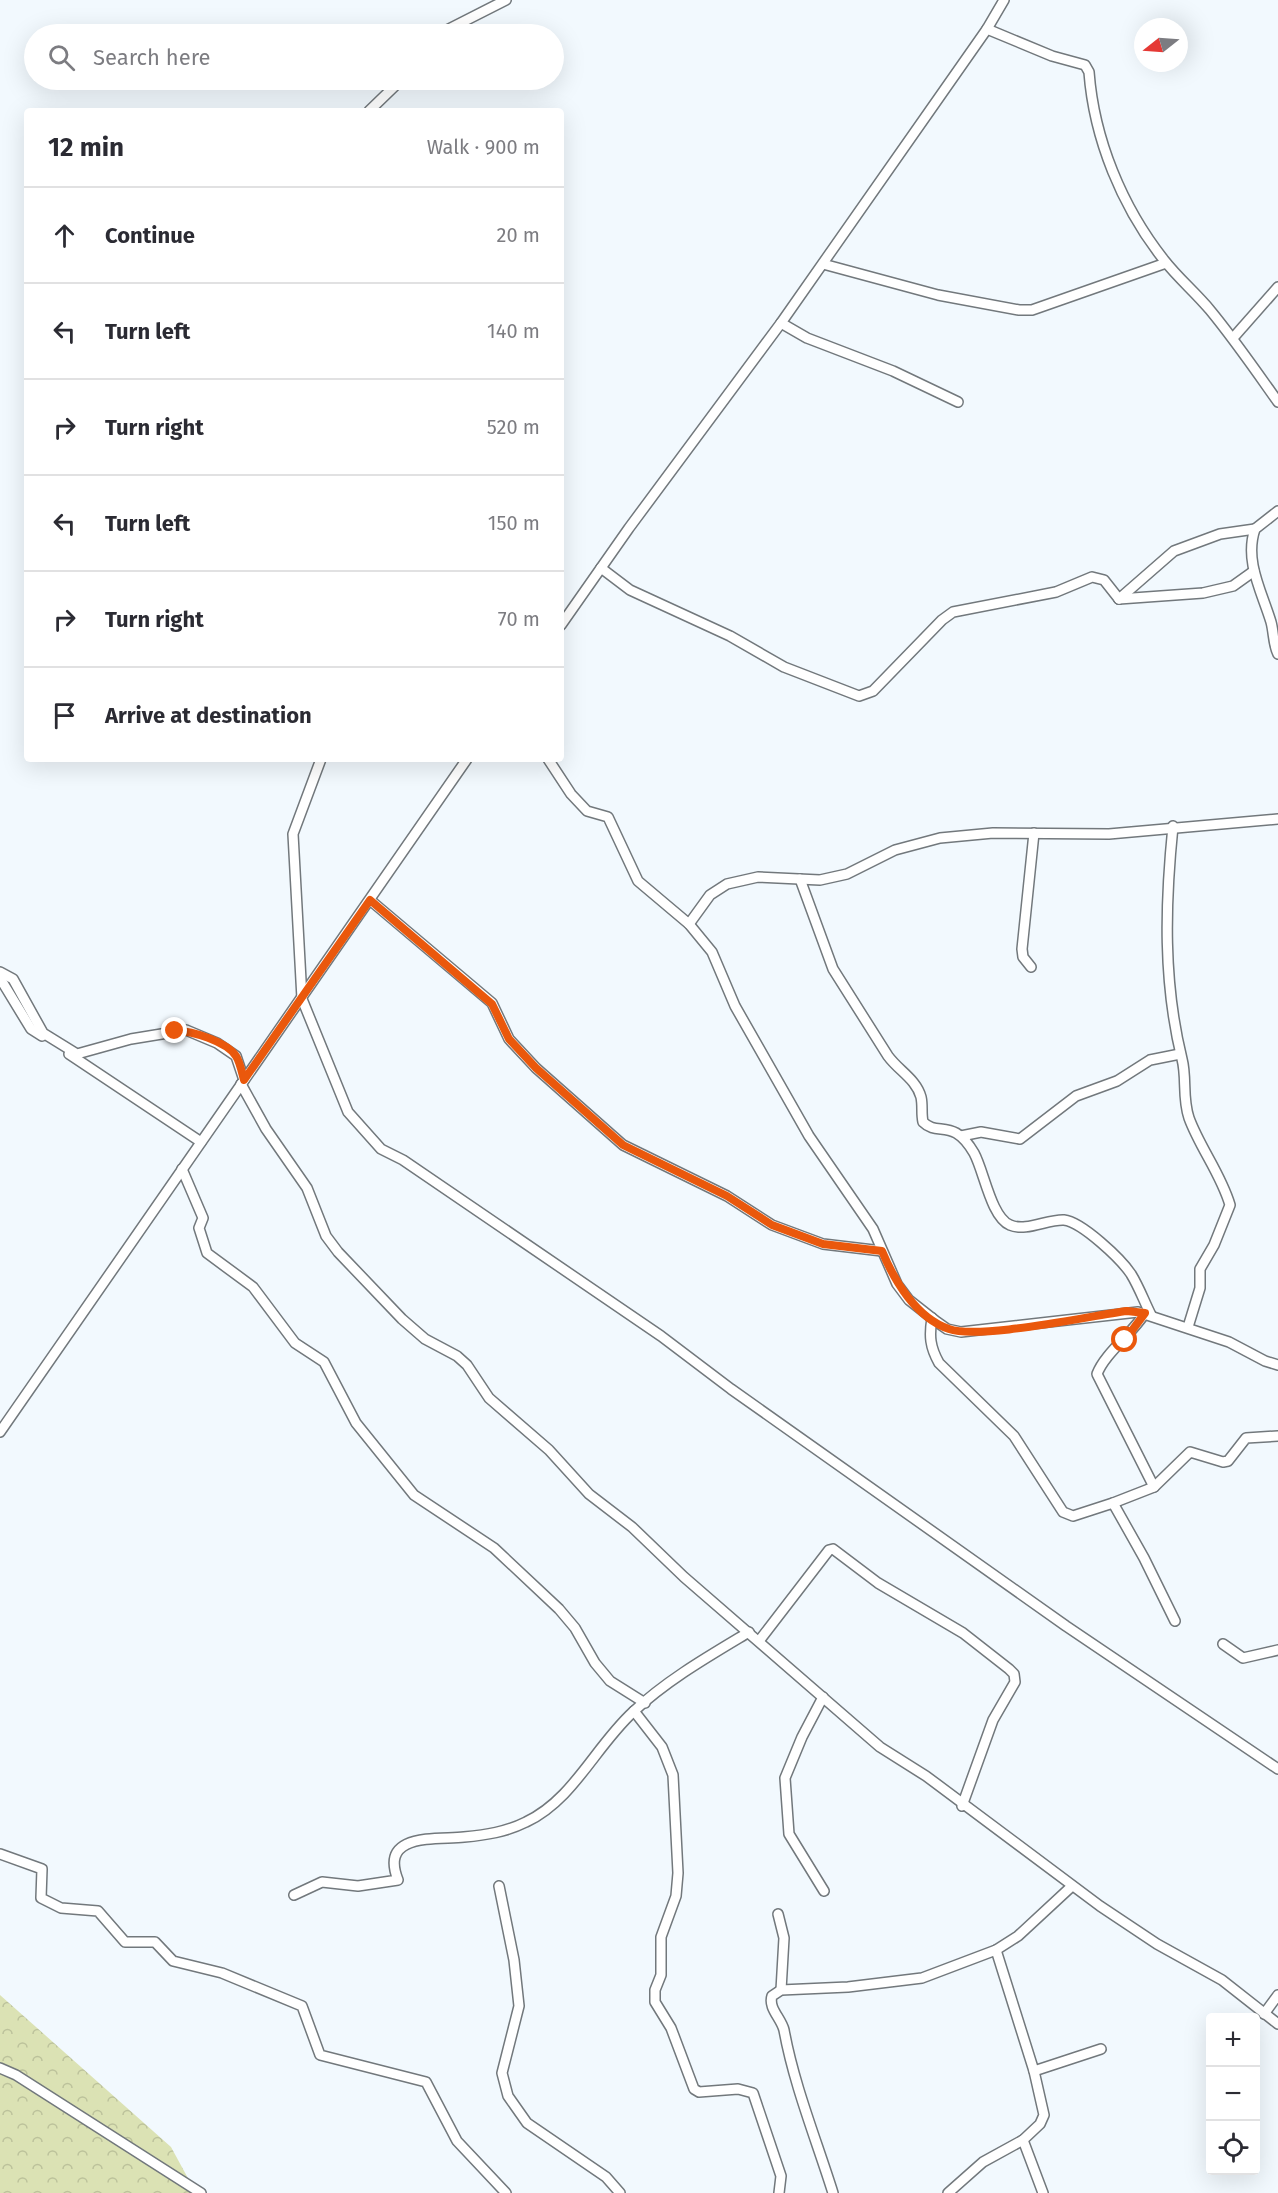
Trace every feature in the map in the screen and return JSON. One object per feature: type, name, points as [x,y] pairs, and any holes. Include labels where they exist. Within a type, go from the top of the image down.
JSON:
[{"type":"street","points":[[459,24],[506,0]]},
{"type":"street","points":[[564,622],[823,264],[987,28],[1004,0]]},
{"type":"street","points":[[987,28],[1052,56],[1085,65],[1089,72],[1095,119],[1110,168],[1146,234],[1166,263],[1233,338],[1278,402]]},
{"type":"street","points":[[372,108],[391,90]]},
{"type":"street","points":[[823,264],[938,295],[1019,310],[1032,310],[1166,263]]},
{"type":"street","points":[[1233,338],[1278,287]]},
{"type":"street","points":[[781,323],[807,338],[893,371],[958,402]]},
{"type":"street","points":[[1119,599],[1174,551],[1220,534],[1255,529],[1278,511]]},
{"type":"street","points":[[1255,529],[1251,553],[1254,571],[1271,622],[1278,654]]},
{"type":"street","points":[[601,568],[630,590],[730,636],[784,667],[859,696],[873,691],[942,620],[953,612],[1056,592],[1092,577],[1104,580],[1119,599]]},
{"type":"street","points":[[1119,599],[1203,593],[1233,586],[1254,571]]},
{"type":"street","points":[[320,762],[293,834],[302,999],[348,1112],[381,1149],[403,1160],[661,1336],[731,1389],[1066,1626],[1278,1769]]},
{"type":"street","points":[[0,1432],[465,762]]},
{"type":"street","points":[[550,762],[571,794],[587,811],[608,817],[638,881],[689,924],[717,961],[735,1006],[796,1114],[867,1219],[897,1284],[909,1300],[947,1329],[961,1332],[1127,1311],[1148,1314],[1278,1365]]},
{"type":"street","points":[[689,924],[710,895],[728,884],[758,877],[820,880],[847,874],[895,850],[940,838],[1035,833],[1109,834],[1173,826],[1278,819]]},
{"type":"street","points":[[1173,826],[1166,922],[1169,990],[1189,1118],[1230,1205],[1214,1245],[1200,1269],[1200,1288],[1188,1328]]},
{"type":"street","points":[[1031,967],[1023,957],[1022,949],[1035,833]]},
{"type":"street","points":[[800,879],[833,969],[895,1066],[915,1082],[923,1105],[923,1122],[935,1127],[955,1130],[962,1136],[974,1153],[995,1208],[1003,1220],[1011,1226],[1054,1221],[1074,1223],[1115,1255],[1130,1272],[1148,1314]]},
{"type":"street","points":[[370,900],[492,1004],[509,1039],[536,1068],[623,1145],[727,1196],[772,1225],[823,1244],[882,1251]]},
{"type":"street","points":[[0,972],[13,979],[43,1034],[77,1054],[131,1039],[186,1030],[217,1042],[236,1056],[242,1082],[266,1129],[307,1188],[326,1236],[338,1252],[402,1319],[425,1339],[462,1360],[489,1398],[549,1450],[589,1494],[632,1527],[684,1577],[880,1747],[926,1776],[962,1806],[1003,1833],[1072,1886],[1157,1944],[1222,1980],[1278,2024]]},
{"type":"street","points":[[0,978],[31,1029],[201,1142]]},
{"type":"street","points":[[962,1136],[981,1132],[1020,1139],[1076,1096],[1117,1081],[1150,1060],[1179,1054]]},
{"type":"street","points":[[182,1169],[203,1218],[199,1228],[207,1253],[253,1287],[295,1343],[324,1362],[356,1423],[414,1495],[494,1548],[565,1616],[580,1635],[595,1663],[610,1681],[645,1703]]},
{"type":"street","points":[[1148,1314],[1112,1352],[1097,1374],[1154,1487]]},
{"type":"street","points":[[932,1318],[929,1337],[939,1363],[1014,1436],[1063,1512],[1073,1516],[1154,1487],[1190,1452],[1224,1462],[1228,1461],[1246,1438],[1278,1436]]},
{"type":"street","points":[[1113,1503],[1144,1558],[1175,1621]]},
{"type":"street","points":[[759,1641],[828,1550],[833,1549],[878,1582],[963,1633],[1008,1669],[1016,1682],[993,1720],[962,1806]]},
{"type":"street","points":[[294,1895],[322,1882],[358,1886],[398,1880],[393,1867],[398,1851],[410,1842],[427,1837],[462,1837],[507,1831],[539,1816],[558,1801],[634,1711],[688,1670],[749,1632]]},
{"type":"street","points":[[1223,1644],[1243,1658],[1278,1650]]},
{"type":"street","points":[[823,1697],[785,1774],[785,1782],[791,1840],[824,1891]]},
{"type":"street","points":[[634,1711],[668,1758],[676,1805],[676,1896],[663,1926],[661,1975],[655,1990],[655,2002],[671,2028],[694,2089],[699,2092],[738,2089],[753,2093],[781,2176],[778,2193]]},
{"type":"street","points":[[0,1854],[42,1869],[41,1898],[61,1908],[98,1911],[125,1942],[155,1942],[173,1961],[222,1973],[302,2006],[321,2055],[426,2082],[457,2141],[506,2193]]},
{"type":"street","points":[[499,1886],[514,1960],[519,2006],[502,2073],[508,2096],[527,2123],[606,2176],[620,2193]]},
{"type":"street","points":[[833,2193],[789,2058],[783,2024],[772,2007],[772,1996],[781,1990],[848,1987],[922,1978],[996,1950],[1018,1936],[1072,1886]]},
{"type":"street","points":[[778,1914],[784,1938],[781,1990]]},
{"type":"street","points":[[948,2193],[984,2162],[1023,2140],[1040,2124],[1044,2115],[1034,2071],[996,1950]]},
{"type":"street","points":[[1264,2014],[1278,1995]]},
{"type":"street","points":[[1034,2071],[1101,2049]]},
{"type":"street","points":[[0,2068],[16,2075],[201,2193]]},
{"type":"street","points":[[1023,2140],[1043,2193]]},
{"type":"green space","points":[[0,1995],[171,2147],[196,2193],[0,2193]]},
{"type":"route","points":[[175,1031],[186,1030],[217,1042],[236,1056],[244,1080],[370,900],[492,1004],[509,1039],[536,1068],[623,1145],[727,1196],[772,1225],[823,1244],[882,1251],[897,1284],[909,1300],[947,1329],[961,1332],[989,1330],[1127,1311],[1145,1313],[1125,1340]]}]
